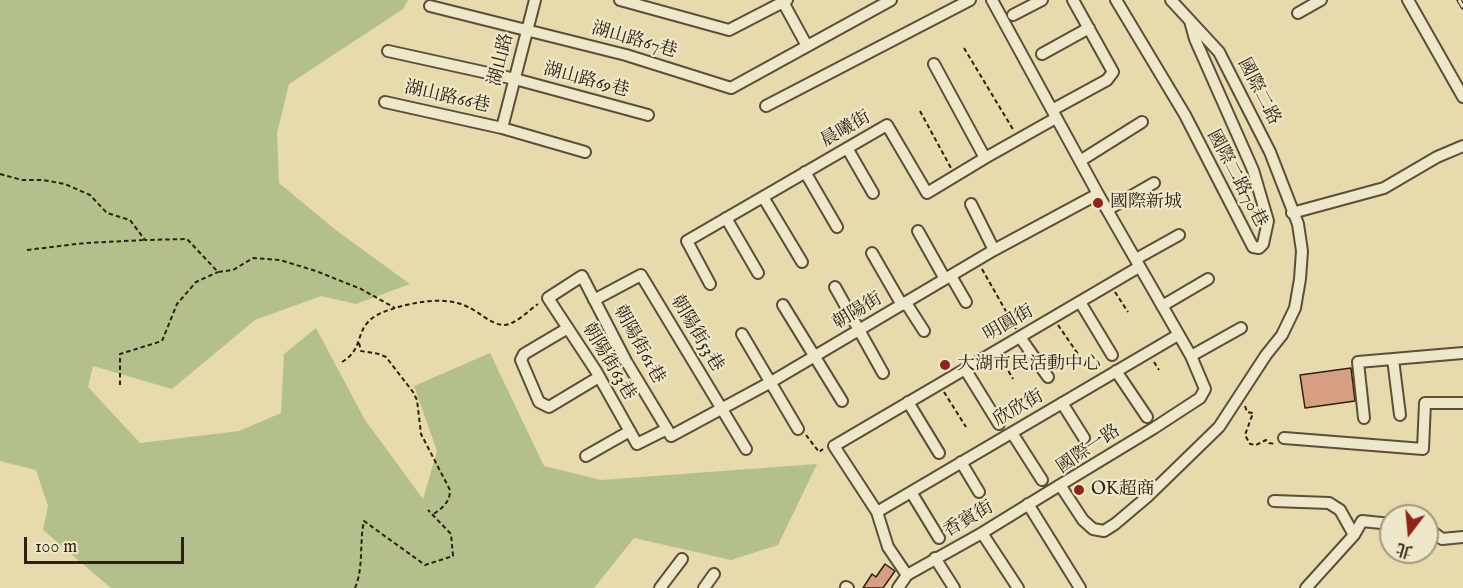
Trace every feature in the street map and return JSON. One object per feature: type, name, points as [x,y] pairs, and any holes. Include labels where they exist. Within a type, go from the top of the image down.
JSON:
[{"type":"street","name":"湖山路","points":[[502,128],[535,0]]},
{"type":"street","points":[[620,0],[729,30],[785,1],[807,46],[891,0]]},
{"type":"street","points":[[766,106],[970,0]]},
{"type":"street","name":"國際一路","points":[[992,0],[1098,194],[1191,356],[1205,389],[1200,398],[1060,484],[1083,520],[1094,529],[1104,531],[1115,524],[1203,444],[1218,428],[1282,335],[1295,308],[1300,279],[1302,251],[1298,224],[1292,213]]},
{"type":"street","points":[[1013,15],[1042,0]]},
{"type":"street","points":[[1042,54],[1089,28],[1073,0]]},
{"type":"street","name":"國際二路70巷","points":[[1116,0],[1185,115],[1253,247],[1259,248],[1263,244],[1268,221],[1253,170],[1195,39],[1189,18]]},
{"type":"street","name":"國際二路","points":[[1171,0],[1219,52],[1270,152],[1292,213]]},
{"type":"street","points":[[1298,13],[1321,0]]},
{"type":"street","points":[[1408,0],[1463,97]]},
{"type":"street","name":"湖山路67巷","points":[[430,6],[626,55],[731,88],[807,46]]},
{"type":"street","name":"晨曦街","points":[[710,284],[687,241],[887,125],[927,193],[1019,139],[1107,80],[1113,72],[1089,28]]},
{"type":"street","name":"湖山路69巷","points":[[388,51],[515,79],[648,116]]},
{"type":"street","points":[[934,64],[985,158]]},
{"type":"street","name":"湖山路66巷","points":[[385,102],[502,128],[585,152]]},
{"type":"street","points":[[1080,160],[1142,122]]},
{"type":"street","points":[[1292,213],[1384,188],[1437,157],[1463,146]]},
{"type":"street","points":[[847,148],[873,193]]},
{"type":"street","points":[[806,172],[837,227]]},
{"type":"street","points":[[1107,210],[1154,183]]},
{"type":"street","name":"朝陽街","points":[[637,444],[667,429],[671,436],[722,410],[994,250],[1098,194]]},
{"type":"street","points":[[763,197],[802,262]]},
{"type":"street","points":[[971,204],[994,250]]},
{"type":"street","points":[[726,218],[758,273]]},
{"type":"street","points":[[918,231],[966,302]]},
{"type":"street","name":"明圓街","points":[[834,446],[1109,285],[1179,235]]},
{"type":"street","points":[[872,253],[924,331]]},
{"type":"street","name":"朝陽街53巷","points":[[594,300],[641,275],[746,449]]},
{"type":"street","name":"朝陽街61巷","points":[[548,298],[582,276],[626,361],[667,429]]},
{"type":"street","points":[[1162,306],[1208,279]]},
{"type":"street","points":[[835,287],[883,373]]},
{"type":"street","name":"朝陽街63巷","points":[[548,298],[599,376],[637,444]]},
{"type":"street","points":[[1080,302],[1112,355]]},
{"type":"street","points":[[783,305],[842,401]]},
{"type":"street","points":[[568,328],[524,354],[521,360],[539,402],[549,407],[599,376]]},
{"type":"street","points":[[1191,356],[1240,328]]},
{"type":"street","points":[[742,334],[798,429]]},
{"type":"street","name":"欣欣街","points":[[877,512],[1178,335]]},
{"type":"street","points":[[1020,337],[1048,377]]},
{"type":"street","points":[[1364,418],[1358,362],[1463,353]]},
{"type":"street","points":[[1393,359],[1400,415]]},
{"type":"street","points":[[965,369],[999,424]]},
{"type":"street","points":[[1116,371],[1148,417]]},
{"type":"street","points":[[908,402],[939,453]]},
{"type":"street","points":[[1284,438],[1423,449],[1425,403],[1463,402]]},
{"type":"street","points":[[1062,403],[1084,438]]},
{"type":"street","points":[[586,456],[630,431]]},
{"type":"street","points":[[1012,433],[1042,480]]},
{"type":"street","points":[[834,446],[877,512],[888,547],[907,575]]},
{"type":"street","points":[[961,462],[979,492]]},
{"type":"street","name":"香賓街","points":[[898,588],[907,575],[982,533],[1060,484]]},
{"type":"street","points":[[911,492],[939,538]]},
{"type":"street","points":[[1274,501],[1329,503],[1340,510],[1354,535]]},
{"type":"street","points":[[1028,504],[1080,588]]},
{"type":"street","points":[[1306,588],[1354,535],[1362,521],[1379,523]]},
{"type":"street","points":[[982,533],[1018,588]]},
{"type":"street","points":[[1439,537],[1442,539],[1463,537]]},
{"type":"street","points":[[935,558],[954,588]]},
{"type":"street","points":[[660,588],[682,559]]},
{"type":"street","points":[[704,588],[714,574]]},
{"type":"path","points":[[964,48],[1019,139]]},
{"type":"path","points":[[920,111],[955,176]]},
{"type":"path","points":[[0,174],[22,180],[43,180],[65,184],[90,195],[107,213],[130,220],[145,240]]},
{"type":"path","points":[[27,250],[85,243],[187,239],[218,272]]},
{"type":"path","points":[[120,385],[120,354],[162,341],[177,304],[196,282],[218,272],[233,270],[253,258],[280,260],[316,271],[352,285],[395,308]]},
{"type":"path","points":[[976,261],[999,297],[1020,337]]},
{"type":"path","points":[[1109,285],[1128,312]]},
{"type":"path","points":[[342,362],[356,351],[364,325],[374,316],[389,309],[415,303],[459,302],[493,322],[503,325],[510,324],[548,298]]},
{"type":"path","points":[[1053,317],[1078,354]]},
{"type":"path","points":[[358,341],[361,351],[379,354],[392,363],[417,400],[421,434],[450,490],[450,498],[445,506],[432,515]]},
{"type":"path","points":[[996,351],[1013,379]]},
{"type":"path","points":[[939,384],[966,427]]},
{"type":"path","points":[[1240,395],[1247,412],[1253,414],[1245,435],[1250,444],[1256,445],[1266,440],[1269,443],[1282,444],[1284,438]]},
{"type":"path","points":[[798,429],[809,437],[819,452],[828,446],[834,446]]},
{"type":"path","points":[[356,588],[361,575],[361,533],[364,521],[425,565],[453,556],[451,534],[428,510]]},
{"type":"green space","points":[[0,0],[408,0],[403,9],[289,84],[277,133],[279,183],[337,231],[410,284],[356,304],[321,296],[255,320],[172,389],[93,366],[88,387],[140,443],[239,431],[281,413],[284,354],[316,328],[365,420],[423,499],[437,451],[414,386],[490,353],[544,466],[601,480],[817,464],[778,545],[731,560],[634,538],[594,588],[111,588],[43,530],[48,506],[36,470],[0,461]]},
{"type":"building","points":[[1351,368],[1355,401],[1305,408],[1300,375]]},
{"type":"building","points":[[885,564],[895,571],[883,588],[863,588],[872,574],[876,577]]},
{"type":"railway","points":[[1459,0],[1463,7]]},
{"type":"place","name":"國際新城","points":[[1098,203]]},
{"type":"place","name":"大湖市民活動中心","points":[[945,365]]},
{"type":"place","name":"OK超商","points":[[1079,490]]}]
